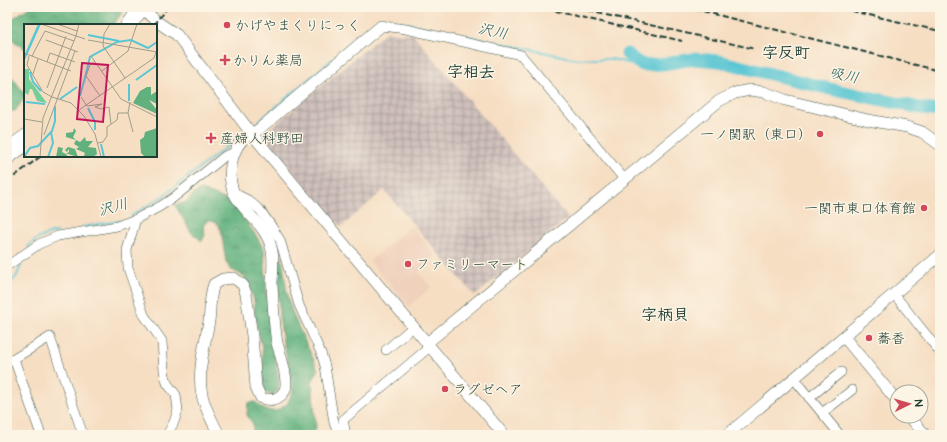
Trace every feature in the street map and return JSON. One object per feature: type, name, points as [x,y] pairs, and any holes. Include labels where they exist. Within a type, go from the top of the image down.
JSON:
[{"type":"highway","points":[[130,24],[145,9]]},
{"type":"highway","points":[[138,24],[145,9]]},
{"type":"highway","points":[[7,157],[24,145]]},
{"type":"highway","points":[[7,165],[24,153]]},
{"type":"street","points":[[145,9],[156,21],[177,35],[251,133],[504,435]]},
{"type":"street","points":[[219,435],[206,408],[202,395],[201,383],[201,372],[209,316],[210,294],[214,284],[223,279],[234,278],[243,285],[246,294],[252,336],[256,387],[261,398],[268,400],[276,399],[282,395],[285,389],[285,378],[274,322],[272,252],[268,237],[232,192],[231,165],[233,153],[241,139],[258,130],[381,26],[406,29],[521,55],[625,180]]},
{"type":"street","points":[[346,435],[343,420],[426,350],[427,344],[719,101],[735,93],[750,90],[764,92],[785,100],[868,120],[907,127],[922,132],[940,145]]},
{"type":"street","points":[[7,146],[24,135]]},
{"type":"street","points":[[7,266],[20,259],[39,244],[58,236],[117,226],[136,219],[173,198],[225,156],[233,153]]},
{"type":"street","points":[[232,192],[248,200],[260,210],[280,240],[299,305],[321,353],[334,423],[339,435]]},
{"type":"street","points":[[136,219],[127,250],[128,268],[144,315],[162,341],[164,371],[167,383],[176,395],[178,410],[167,435]]},
{"type":"street","points":[[728,435],[940,255]]},
{"type":"street","points":[[894,294],[940,352]]},
{"type":"street","points":[[386,350],[413,326]]},
{"type":"street","points":[[41,435],[10,361],[50,337],[83,435]]},
{"type":"street","points":[[844,337],[889,391]]},
{"type":"street","points":[[809,398],[841,372]]},
{"type":"street","points":[[794,379],[840,435]]},
{"type":"street","points":[[822,413],[852,390]]},
{"type":"street","points":[[916,424],[925,435]]},
{"type":"shaded area","points":[[386,32],[413,34],[568,218],[475,296],[384,190],[341,227],[267,141],[266,132]]},
{"type":"shaded area","points":[[411,226],[436,256],[418,272],[431,287],[408,307],[370,261]]},
{"type":"green space","points":[[30,7],[126,7],[114,24],[24,24],[24,48],[14,41],[7,31],[7,20],[16,17]]},
{"type":"green space","points":[[7,75],[12,77],[24,93],[24,98],[15,111],[7,111]]},
{"type":"green space","points":[[201,190],[225,199],[237,208],[264,250],[268,315],[279,383],[278,391],[274,395],[268,394],[264,391],[262,347],[255,318],[254,300],[249,284],[244,276],[230,269],[226,262],[221,230],[217,223],[209,220],[203,225],[205,235],[202,241],[191,232],[175,205],[187,202],[194,194]]},
{"type":"green space","points":[[280,254],[287,296],[299,328],[318,370],[312,382],[316,428],[313,435],[253,435],[253,424],[247,415],[248,403],[255,402],[265,410],[276,411],[287,404],[293,391],[279,315],[278,262]]},
{"type":"waterway","name":"沢川","points":[[257,123],[381,18],[576,59],[612,59],[643,65]]},
{"type":"waterway","name":"吸川","points":[[627,54],[643,65],[662,64],[694,59],[719,61],[830,89],[940,111]]},
{"type":"waterway","name":"沢川","points":[[131,216],[163,196],[232,143]]},
{"type":"waterway","name":"沢川","points":[[83,227],[120,221]]},
{"type":"waterway","name":"沢川","points":[[28,247],[41,237],[57,232]]},
{"type":"waterway","name":"沢川","points":[[7,285],[16,277],[23,258]]},
{"type":"railway","points":[[154,24],[168,7]]},
{"type":"railway","points":[[538,7],[682,41]]},
{"type":"railway","points":[[571,7],[755,49]]},
{"type":"railway","points":[[686,7],[940,71]]},
{"type":"railway","points":[[834,7],[940,31]]},
{"type":"railway","points":[[7,182],[40,157]]},
{"type":"place","name":"かげやまくりにっく","points":[[227,25]]},
{"type":"place","name":"かりん薬局","points":[[225,60]]},
{"type":"place","name":"一ノ関駅（東口）","points":[[820,134]]},
{"type":"place","name":"産婦人科野田","points":[[211,138]]},
{"type":"place","name":"一関市東口体育館","points":[[924,208]]},
{"type":"place","name":"ファミリーマート","points":[[408,264]]},
{"type":"place","name":"蕎香","points":[[869,338]]},
{"type":"place","name":"ラグゼヘア","points":[[445,389]]},
{"type":"district","name":"字反町","points":[[786,52]]},
{"type":"district","name":"字相去","points":[[471,71]]},
{"type":"district","name":"字柄貝","points":[[665,314]]}]
